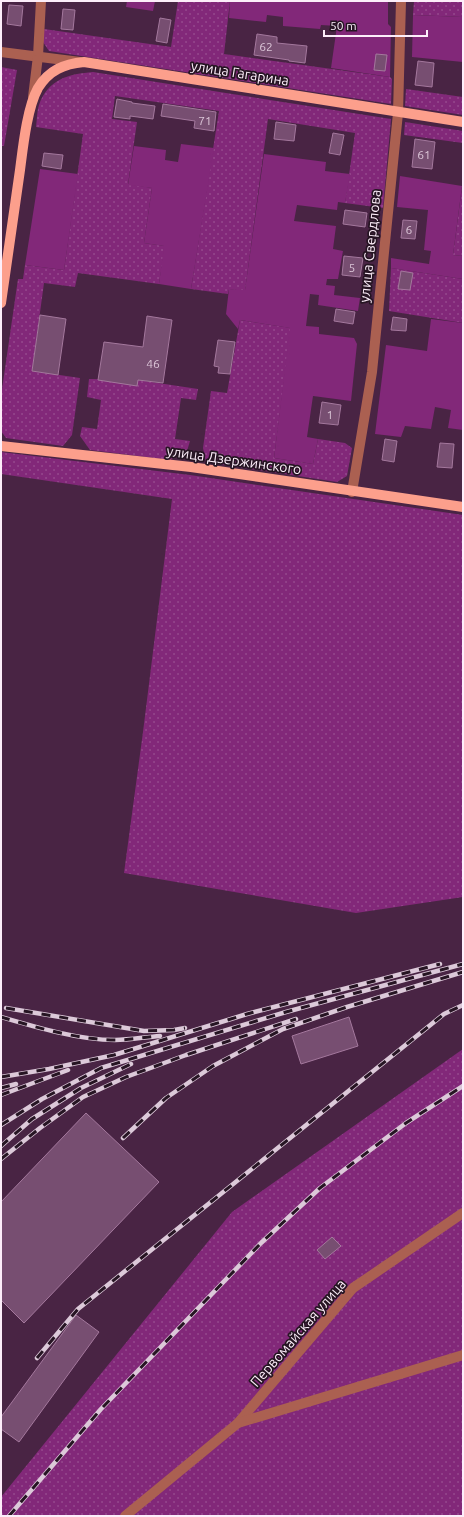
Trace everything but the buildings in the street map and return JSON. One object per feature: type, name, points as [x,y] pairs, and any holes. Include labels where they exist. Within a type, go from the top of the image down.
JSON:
[{"type":"main road","name":"улица Гагарина","points":[[1,303],[24,143],[32,103],[38,88],[49,74],[58,67],[71,63],[84,62],[398,113],[463,122]]},
{"type":"main road","name":"улица Дзержинского","points":[[1,446],[191,468],[463,507]]},
{"type":"street","points":[[32,103],[38,56],[41,1]]},
{"type":"street","name":"улица Свердлова","points":[[352,492],[372,372],[398,113],[401,1]]},
{"type":"street","points":[[1,52],[84,62]]},
{"type":"street","name":"Первомайская улица","points":[[238,1423],[354,1288],[463,1213]]},
{"type":"street","points":[[125,1516],[238,1423],[463,1354]]},
{"type":"shaded area","points":[[127,1],[155,1],[153,11],[126,7]]},
{"type":"shaded area","points":[[178,1],[230,1],[224,54],[390,77],[392,79],[391,104],[49,51],[43,42],[44,29],[171,47]]},
{"type":"shaded area","points":[[230,1],[388,1],[388,24],[391,27],[390,77],[331,68],[337,26],[321,25],[320,29],[283,26],[283,17],[267,15],[266,22],[229,18]]},
{"type":"shaded area","points":[[414,1],[463,1],[463,17],[413,15]]},
{"type":"shaded area","points":[[413,15],[463,17],[463,62],[412,57]]},
{"type":"shaded area","points":[[1,67],[17,70],[4,146],[1,146]]},
{"type":"shaded area","points":[[93,72],[391,119],[383,208],[345,203],[355,133],[268,119],[245,291],[229,289],[228,294],[191,289],[219,111],[115,96],[112,119],[137,122],[128,184],[152,188],[144,243],[165,246],[159,284],[78,273],[75,287],[44,283],[32,371],[80,378],[72,435],[63,446],[6,438],[1,431],[1,396],[18,279],[23,279],[25,265],[64,270],[83,134],[36,127],[38,107],[48,89],[60,80],[76,74]]},
{"type":"shaded area","points":[[406,89],[463,97],[463,115],[405,106]]},
{"type":"shaded area","points":[[405,122],[463,131],[463,143],[404,135]]},
{"type":"shaded area","points":[[181,144],[214,148],[191,289],[159,284],[164,246],[144,243],[152,188],[128,185],[134,146],[166,150],[165,160],[178,162]]},
{"type":"shaded area","points":[[264,154],[326,162],[325,171],[350,174],[345,203],[338,202],[337,210],[297,205],[294,221],[336,226],[333,249],[343,251],[338,279],[327,279],[326,285],[335,286],[334,295],[360,298],[358,311],[318,305],[319,295],[310,294],[306,326],[319,327],[319,334],[354,338],[357,344],[351,401],[313,396],[307,437],[318,439],[313,464],[274,458],[290,328],[240,320],[238,329],[226,314],[229,289],[245,290]]},
{"type":"shaded area","points":[[40,169],[78,174],[64,270],[25,265]]},
{"type":"shaded area","points":[[400,176],[462,186],[453,255],[463,256],[463,279],[391,268],[391,258],[429,264],[431,251],[424,250],[428,210],[397,207]]},
{"type":"shaded area","points":[[463,179],[463,256],[453,255]]},
{"type":"shaded area","points":[[391,268],[463,279],[463,323],[389,311]]},
{"type":"shaded area","points":[[431,319],[463,323],[463,430],[448,428],[451,410],[435,407],[431,429],[405,426],[401,437],[375,434],[386,345],[427,351]]},
{"type":"shaded area","points":[[240,320],[291,328],[274,458],[313,464],[318,439],[345,443],[352,448],[347,476],[337,482],[206,462],[203,448],[211,391],[227,393]]},
{"type":"shaded area","points":[[89,379],[138,380],[198,389],[196,400],[181,398],[175,439],[190,441],[187,451],[170,460],[90,450],[80,436],[82,427],[97,429],[101,400],[87,397]]},
{"type":"shaded area","points":[[1,452],[190,475],[463,515],[463,897],[356,913],[124,873],[172,499],[1,474]]},
{"type":"shaded area","points":[[463,1049],[463,1516],[1,1516],[1,1497],[232,1212]]},
{"type":"railway","points":[[1,1077],[49,1069],[114,1055],[247,1014],[440,964]]},
{"type":"railway","points":[[1,1125],[42,1099],[101,1068],[286,1012],[463,964]]},
{"type":"railway","points":[[123,1138],[166,1098],[213,1066],[283,1029],[347,1007],[463,972]]},
{"type":"railway","points":[[37,1358],[78,1309],[444,1014],[463,1005]]},
{"type":"railway","points":[[6,1008],[144,1031],[185,1028]]},
{"type":"railway","points":[[1,1017],[28,1025],[87,1038],[121,1040],[160,1036]]},
{"type":"railway","points":[[1,1159],[40,1128],[83,1097],[126,1077],[186,1055],[296,1019]]},
{"type":"railway","points":[[1,1146],[32,1119],[81,1088],[131,1064]]},
{"type":"railway","points":[[1,1095],[68,1070]]},
{"type":"railway","points":[[1,1088],[16,1084]]},
{"type":"railway","points":[[9,1516],[101,1409],[261,1243],[320,1188],[406,1123],[463,1086]]}]
